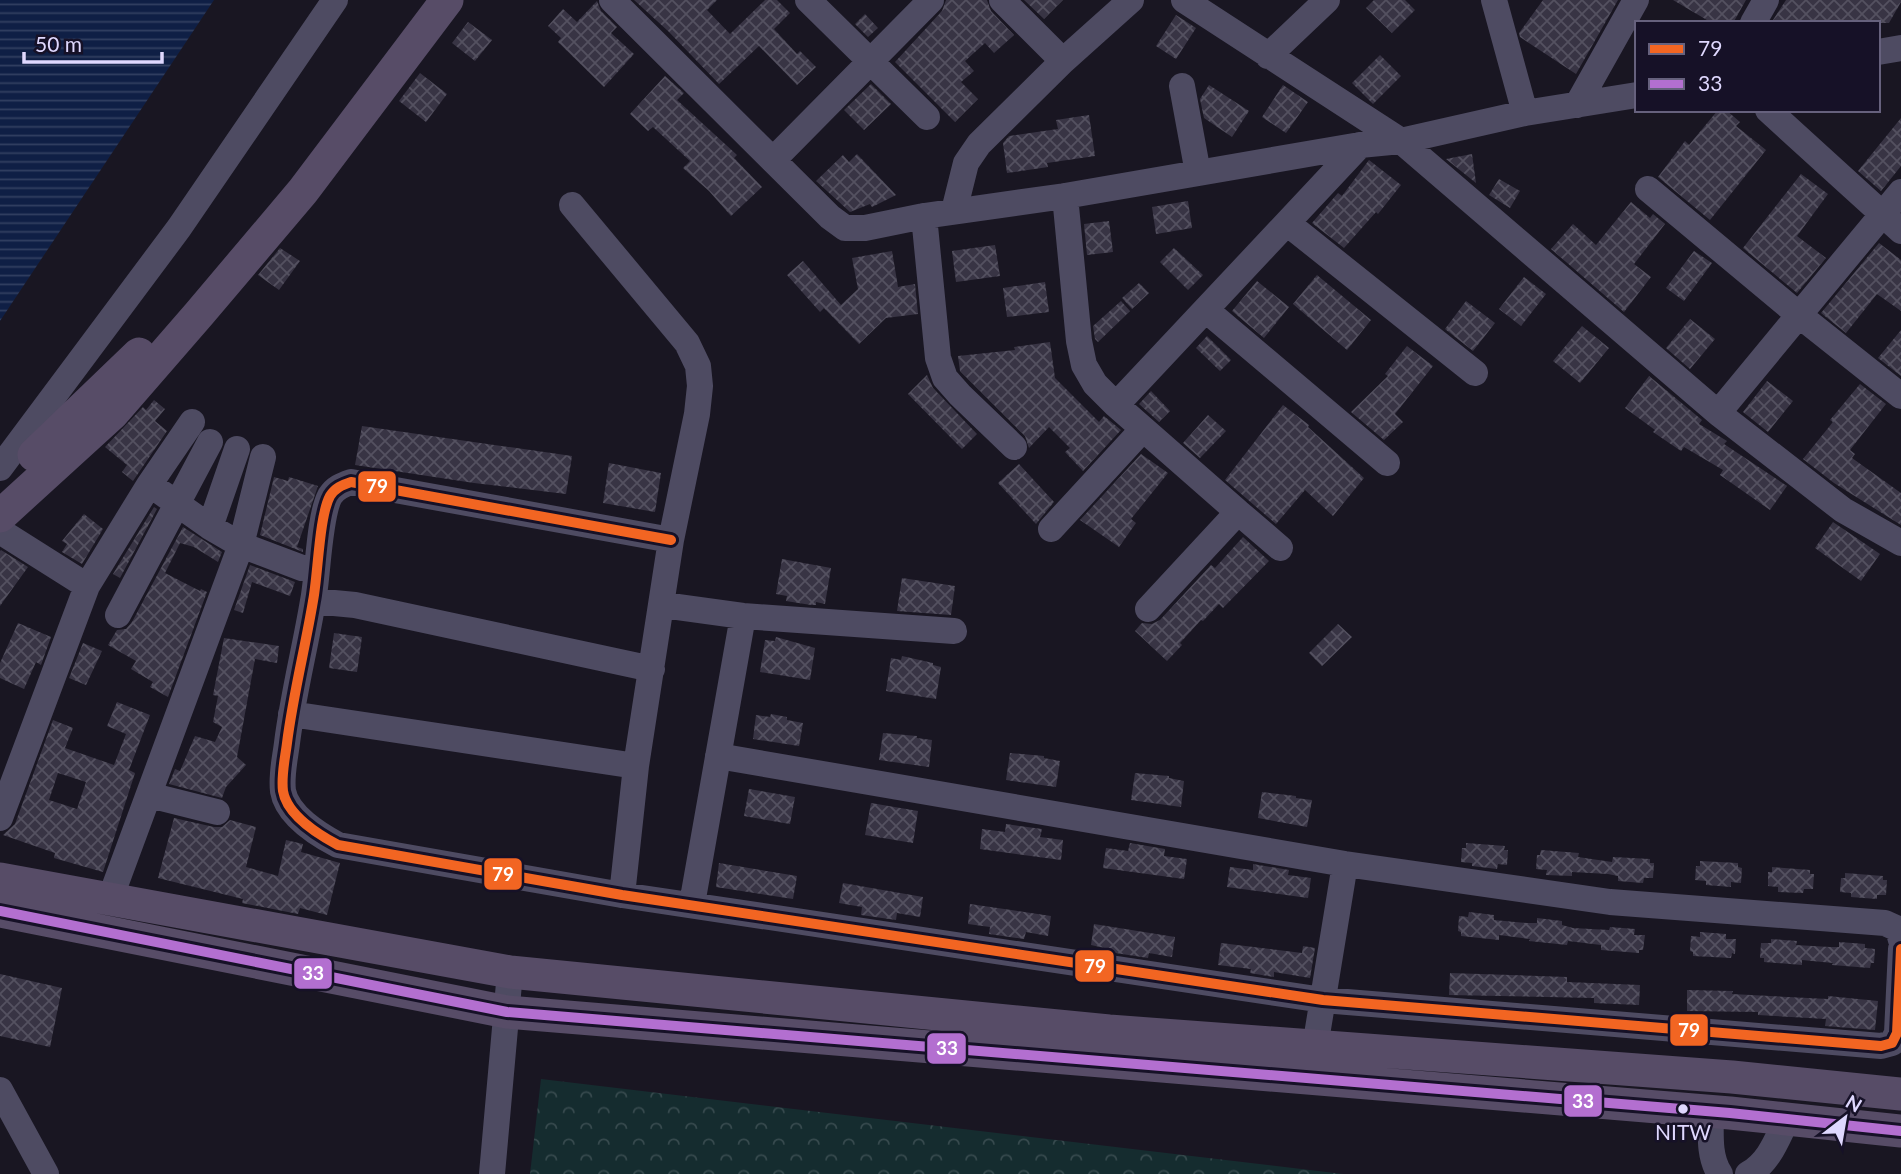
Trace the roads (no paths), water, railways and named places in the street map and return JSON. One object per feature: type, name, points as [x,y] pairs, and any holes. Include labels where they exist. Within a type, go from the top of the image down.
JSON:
[{"type":"main road","points":[[0,488],[141,351],[205,277],[285,180],[418,0]]},
{"type":"main road","points":[[0,516],[113,413],[303,191],[447,0]]},
{"type":"main road","points":[[0,878],[510,972],[1109,1031],[1732,1077],[1901,1094]]},
{"type":"main road","points":[[0,911],[507,1012],[1721,1112],[1901,1131]]},
{"type":"street","points":[[0,468],[179,228],[335,0]]},
{"type":"street","points":[[612,0],[830,217],[845,228],[865,228],[923,216],[1065,196],[1360,145],[1401,141],[1525,113],[1635,95]]},
{"type":"street","points":[[808,0],[927,117]]},
{"type":"street","points":[[773,160],[931,0]]},
{"type":"street","points":[[1002,0],[1063,61]]},
{"type":"street","points":[[954,211],[966,163],[979,144],[1063,61],[1131,0]]},
{"type":"street","points":[[1184,0],[1401,141],[1718,413],[1843,510],[1901,543]]},
{"type":"street","points":[[1268,56],[1327,0]]},
{"type":"street","points":[[1494,0],[1525,113]]},
{"type":"street","points":[[1577,105],[1636,0]]},
{"type":"street","points":[[1754,21],[1766,0]]},
{"type":"street","points":[[1182,86],[1198,173]]},
{"type":"street","points":[[1770,112],[1891,223]]},
{"type":"street","points":[[1116,405],[1360,145]]},
{"type":"street","points":[[1648,189],[1901,396]]},
{"type":"street","points":[[1718,413],[1799,315],[1891,223],[1901,192]]},
{"type":"street","points":[[1065,196],[1084,365],[1096,384],[1116,405],[1280,548]]},
{"type":"street","points":[[572,205],[687,343],[698,366],[700,386],[697,414],[671,540],[636,766],[622,895]]},
{"type":"street","points":[[923,216],[939,358],[946,378],[960,396],[1014,447]]},
{"type":"street","points":[[1287,223],[1475,373]]},
{"type":"street","points":[[1206,310],[1387,463]]},
{"type":"street","points":[[0,818],[87,586],[149,485],[192,422]]},
{"type":"street","points":[[1051,529],[1143,429]]},
{"type":"street","points":[[118,615],[210,442]]},
{"type":"street","points":[[210,527],[237,449]]},
{"type":"street","points":[[110,900],[241,545],[263,457]]},
{"type":"street","points":[[671,540],[351,482],[339,486],[327,503],[313,601],[290,714],[282,775],[283,794],[299,818],[319,835],[338,845],[622,895],[1323,1000],[1881,1046],[1892,1043],[1897,1033],[1901,949]]},
{"type":"street","points":[[149,485],[241,545],[302,568]]},
{"type":"street","points":[[1148,609],[1238,512]]},
{"type":"street","points":[[0,531],[87,586]]},
{"type":"street","points":[[313,601],[355,605],[652,669]]},
{"type":"street","points":[[663,605],[743,616],[954,631]]},
{"type":"street","points":[[692,904],[743,616]]},
{"type":"street","points":[[290,714],[636,766]]},
{"type":"street","points":[[718,756],[1345,864],[1610,902],[1885,923],[1898,929],[1901,940]]},
{"type":"street","points":[[149,795],[216,813]]},
{"type":"street","points":[[1315,1046],[1345,864]]},
{"type":"street","points":[[492,1174],[510,972]]},
{"type":"street","points":[[1720,1174],[1716,1168],[1711,1142],[1732,1077]]},
{"type":"street","points":[[2,1099],[46,1174]]},
{"type":"street","points":[[1748,1174],[1760,1167],[1768,1157],[1787,1119]]},
{"type":"water","points":[[0,0],[214,0],[0,321]]},
{"type":"place","name":"NITW","points":[[1683,1109]]}]
